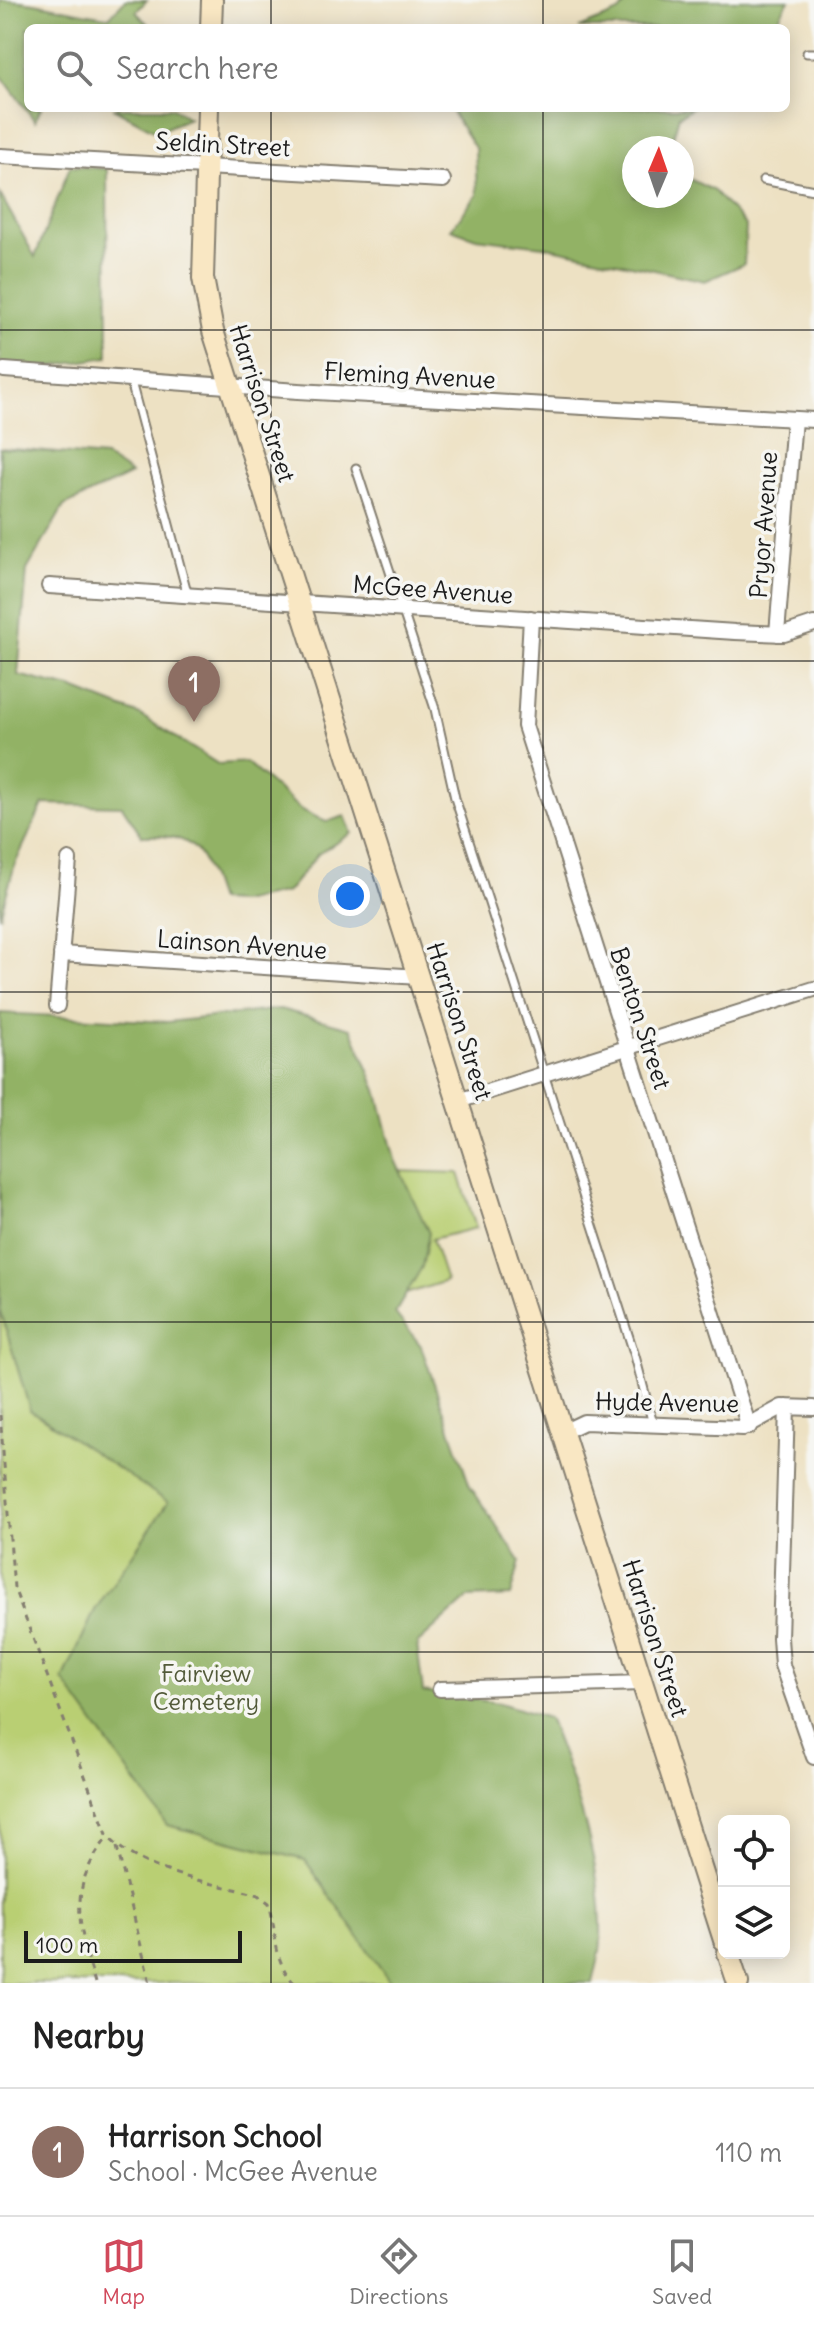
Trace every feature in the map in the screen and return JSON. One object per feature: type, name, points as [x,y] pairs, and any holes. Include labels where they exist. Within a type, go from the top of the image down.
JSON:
[{"type":"street","points":[[211,24],[212,0]]},
{"type":"street","name":"Harrison Street","points":[[208,112],[203,286],[208,316],[718,1921]]},
{"type":"street","name":"Seldin Street","points":[[0,156],[443,180]]},
{"type":"street","name":"Fleming Avenue","points":[[4,370],[814,420]]},
{"type":"street","name":"Pryor Avenue","points":[[777,634],[794,419]]},
{"type":"street","name":"McGee Avenue","points":[[49,586],[777,634],[814,624]]},
{"type":"street","name":"Benton Street","points":[[531,618],[525,726],[749,1427]]},
{"type":"street","points":[[57,1006],[69,860]]},
{"type":"street","name":"Lainson Avenue","points":[[61,954],[419,977]]},
{"type":"street","points":[[458,1101],[814,989]]},
{"type":"street","points":[[787,1407],[782,1665],[814,1757]]},
{"type":"street","name":"Hyde Avenue","points":[[563,1432],[584,1422],[749,1427],[787,1407],[814,1408]]},
{"type":"street","points":[[440,1689],[643,1683]]},
{"type":"street","points":[[730,1959],[738,1983]]},
{"type":"lane","points":[[763,180],[814,190]]},
{"type":"lane","points":[[130,378],[188,596]]},
{"type":"lane","points":[[356,468],[404,609],[435,709],[455,798],[653,1424]]},
{"type":"path","points":[[0,1415],[14,1588],[108,1837],[117,1846],[180,1874],[259,1895],[269,1903],[272,1933],[282,1968],[294,1983]]},
{"type":"path","points":[[95,1983],[81,1926],[80,1883],[90,1859],[108,1837]]},
{"type":"path","points":[[117,1846],[150,1983]]},
{"type":"green space","points":[[0,0],[109,17],[125,0],[147,0],[136,12],[148,24],[24,24],[24,106],[0,74]]},
{"type":"green space","points":[[629,0],[789,0],[775,24],[589,24],[619,12]]},
{"type":"green space","points":[[28,112],[39,112],[35,121]]},
{"type":"green space","points":[[120,112],[179,112],[189,118],[157,132]]},
{"type":"green space","points":[[452,112],[686,112],[679,116],[673,136],[622,136],[622,208],[694,208],[694,181],[714,191],[746,226],[744,264],[705,281],[543,246],[476,238],[451,229],[477,195],[475,148]]},
{"type":"green space","points":[[70,166],[107,169],[108,357],[0,375],[0,194],[35,257]]},
{"type":"green space","points":[[0,448],[105,457],[131,474],[64,506],[27,570],[18,675],[71,688],[140,715],[218,764],[246,762],[300,809],[326,822],[345,816],[352,833],[318,854],[287,892],[240,902],[218,901],[207,870],[195,849],[176,838],[142,836],[122,806],[43,804],[15,864],[0,917]]},
{"type":"green space","name":"Fairview Cemetery","points":[[280,1009],[351,1028],[377,1090],[395,1160],[429,1233],[422,1267],[395,1313],[421,1346],[470,1486],[520,1561],[511,1596],[468,1598],[417,1644],[423,1692],[500,1703],[548,1718],[578,1799],[598,1883],[601,1945],[593,1983],[391,1983],[305,1860],[167,1825],[63,1680],[95,1610],[168,1502],[30,1410],[0,1309],[0,1013],[168,1022]]},
{"type":"green space","name":"Fairview Cemetery","points":[[0,1035],[330,1169],[459,1173],[476,1228],[432,1239],[446,1281],[319,1322],[413,1983],[0,1983]]},
{"type":"place","name":"Harrison School","points":[[194,722]]}]
